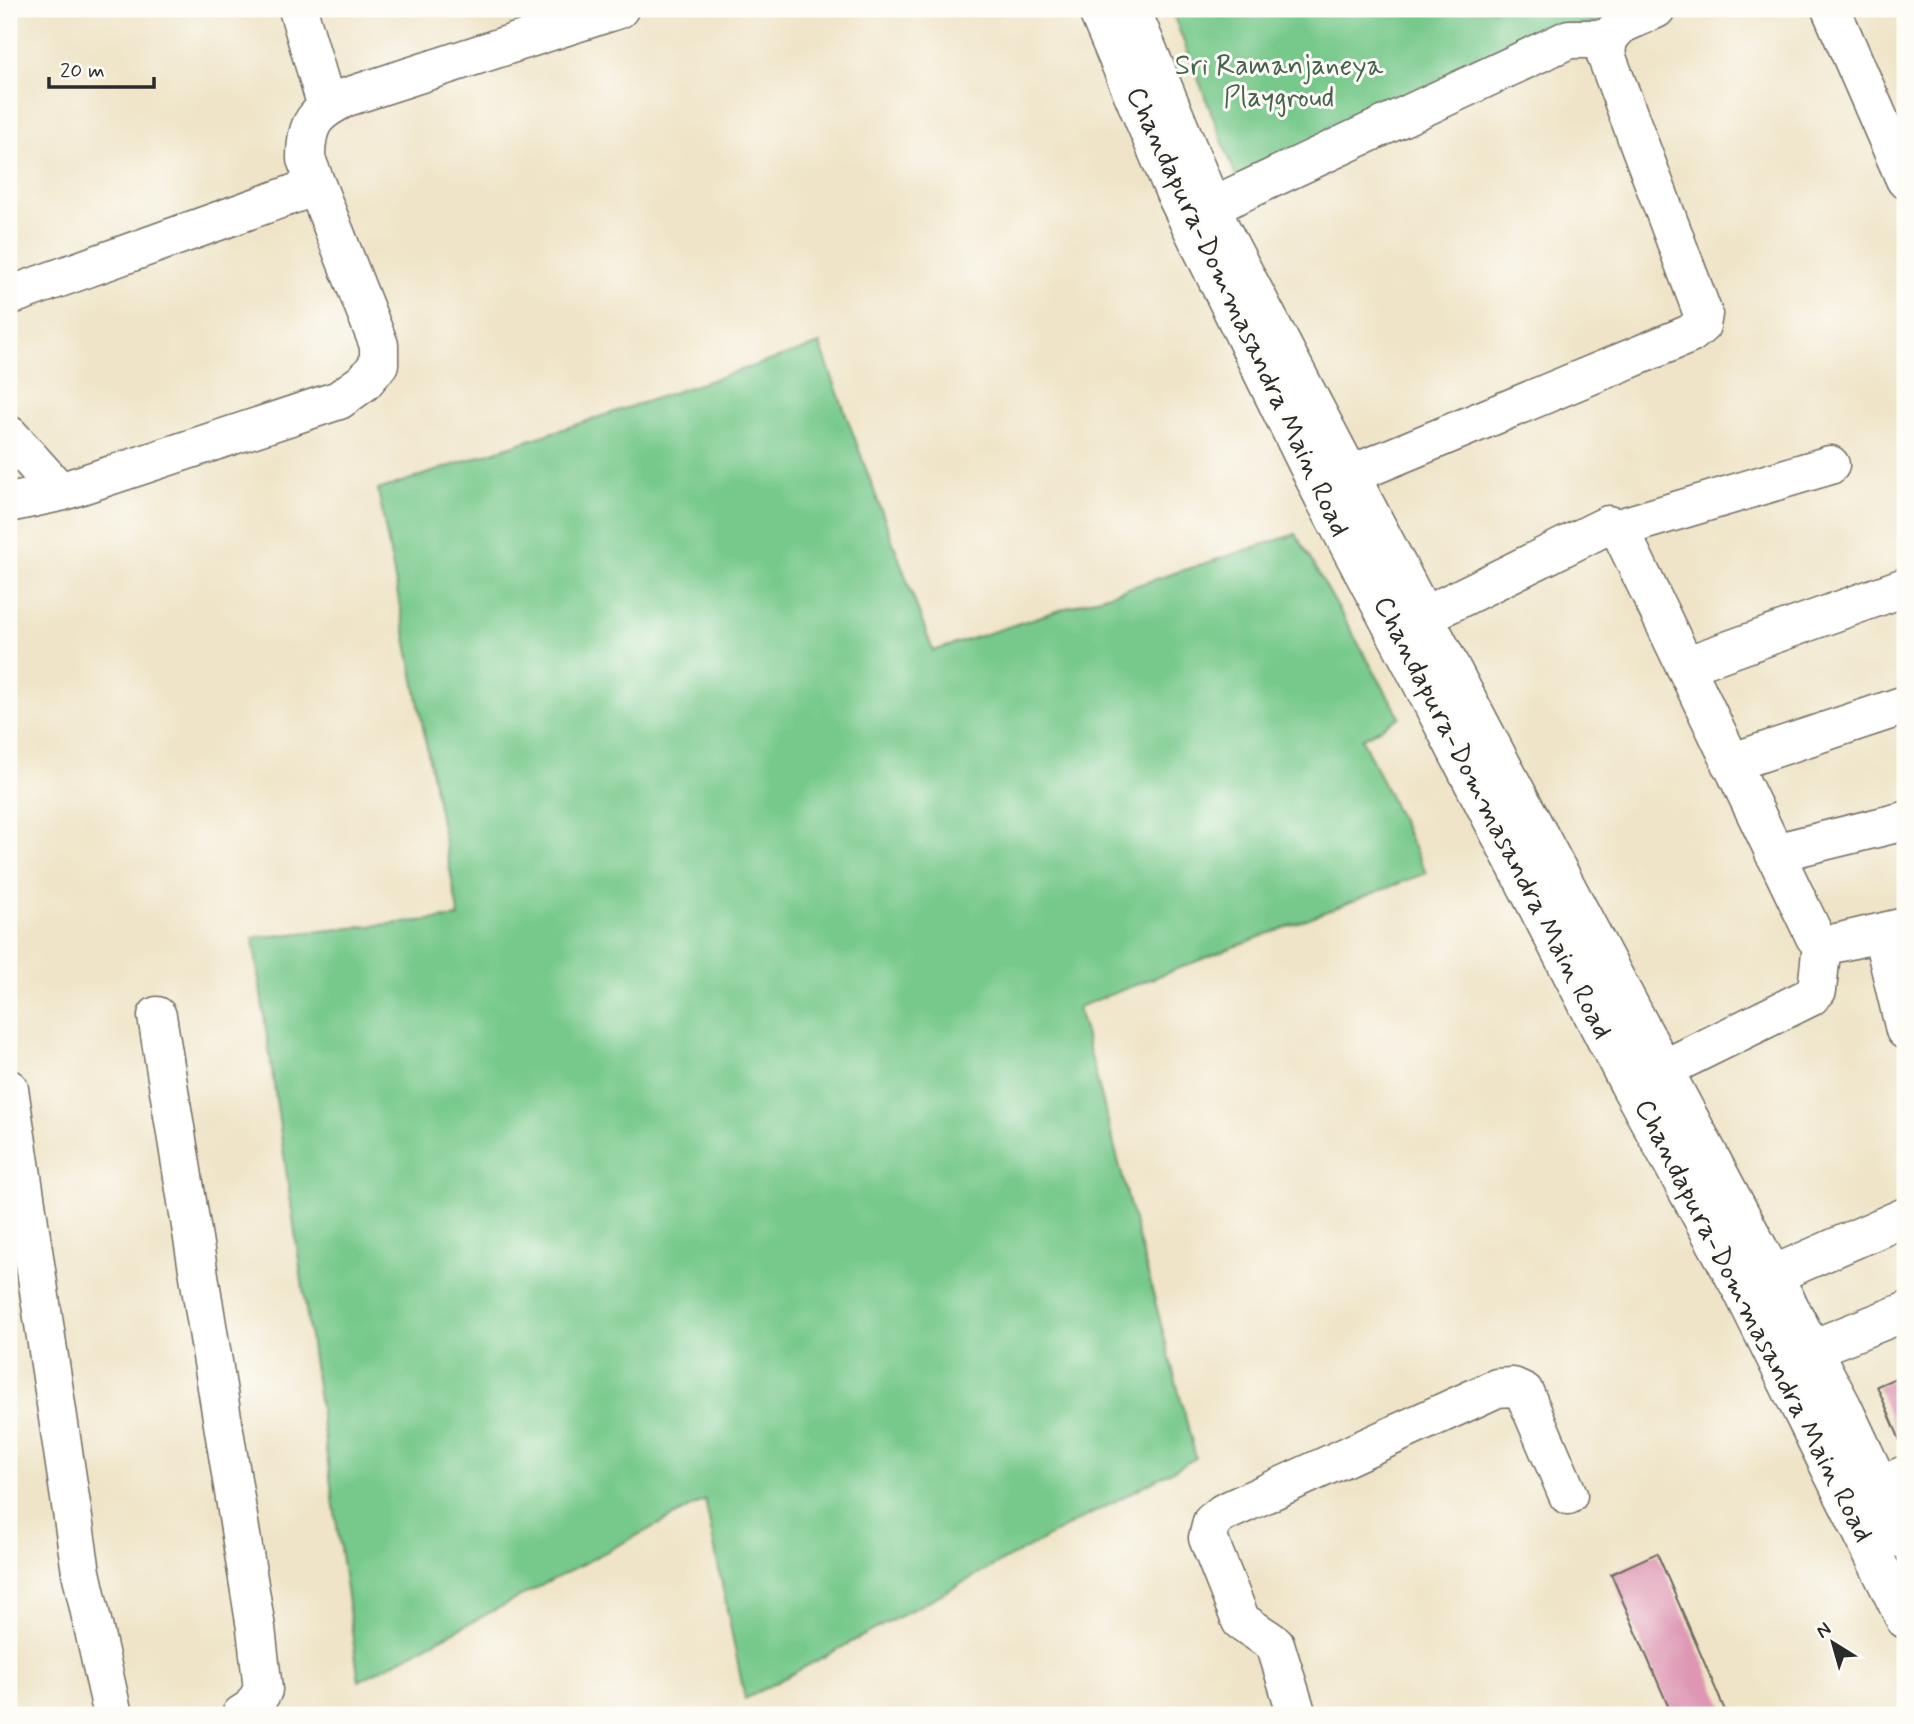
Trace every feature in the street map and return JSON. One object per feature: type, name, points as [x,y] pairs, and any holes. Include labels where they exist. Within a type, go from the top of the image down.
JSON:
[{"type":"street","points":[[298,9],[327,107]]},
{"type":"street","points":[[9,503],[60,492],[340,400],[364,382],[379,364],[379,345],[306,159],[306,139],[312,120],[327,107],[346,97],[619,9]]},
{"type":"street","name":"Chandapura-Dommasandra Main Road","points":[[1097,9],[1199,212],[1322,496],[1409,623],[1664,1069],[1812,1349],[1893,1481],[1905,1540]]},
{"type":"street","name":"Chandapura-Dommasandra Main Road","points":[[1131,9],[1199,212],[1220,227],[1350,475],[1409,623],[1629,1084],[1743,1292],[1905,1619]]},
{"type":"street","points":[[1350,475],[1690,334],[1701,325],[1703,314],[1606,55],[1608,39],[1620,25],[1656,9]]},
{"type":"street","points":[[1831,9],[1905,179]]},
{"type":"street","points":[[1199,212],[1569,39],[1608,39]]},
{"type":"street","points":[[9,296],[316,186]]},
{"type":"street","points":[[9,435],[60,492]]},
{"type":"street","points":[[1409,623],[1608,525],[1619,528],[1830,465]]},
{"type":"street","points":[[1619,528],[1815,937],[1822,943],[1832,944],[1894,930],[1905,1030]]},
{"type":"street","points":[[1685,666],[1905,587]]},
{"type":"street","points":[[1730,763],[1905,705]]},
{"type":"street","points":[[1774,853],[1905,821]]},
{"type":"street","points":[[1664,1069],[1810,997],[1817,990],[1822,943]]},
{"type":"street","points":[[157,1016],[256,1628],[263,1690],[252,1708],[241,1715]]},
{"type":"street","points":[[9,1089],[80,1572],[113,1715]]},
{"type":"street","points":[[1773,1275],[1905,1217]]},
{"type":"street","points":[[1812,1349],[1905,1312]]},
{"type":"street","points":[[1297,1715],[1275,1644],[1241,1621],[1208,1538],[1212,1522],[1218,1517],[1497,1388],[1513,1387],[1524,1392],[1568,1494]]},
{"type":"green space","name":"Sri Ramanjaneya Playgroud","points":[[1171,9],[1625,9],[1238,181]]},
{"type":"green space","points":[[820,344],[933,651],[1296,534],[1400,717],[1362,739],[1426,873],[1078,1007],[1196,1458],[745,1699],[705,1500],[359,1681],[253,938],[459,917],[378,490]]},
{"type":"building","points":[[1905,1374],[1905,1452],[1877,1386]]},
{"type":"building","points":[[1657,1553],[1727,1715],[1672,1715],[1611,1574]]}]
